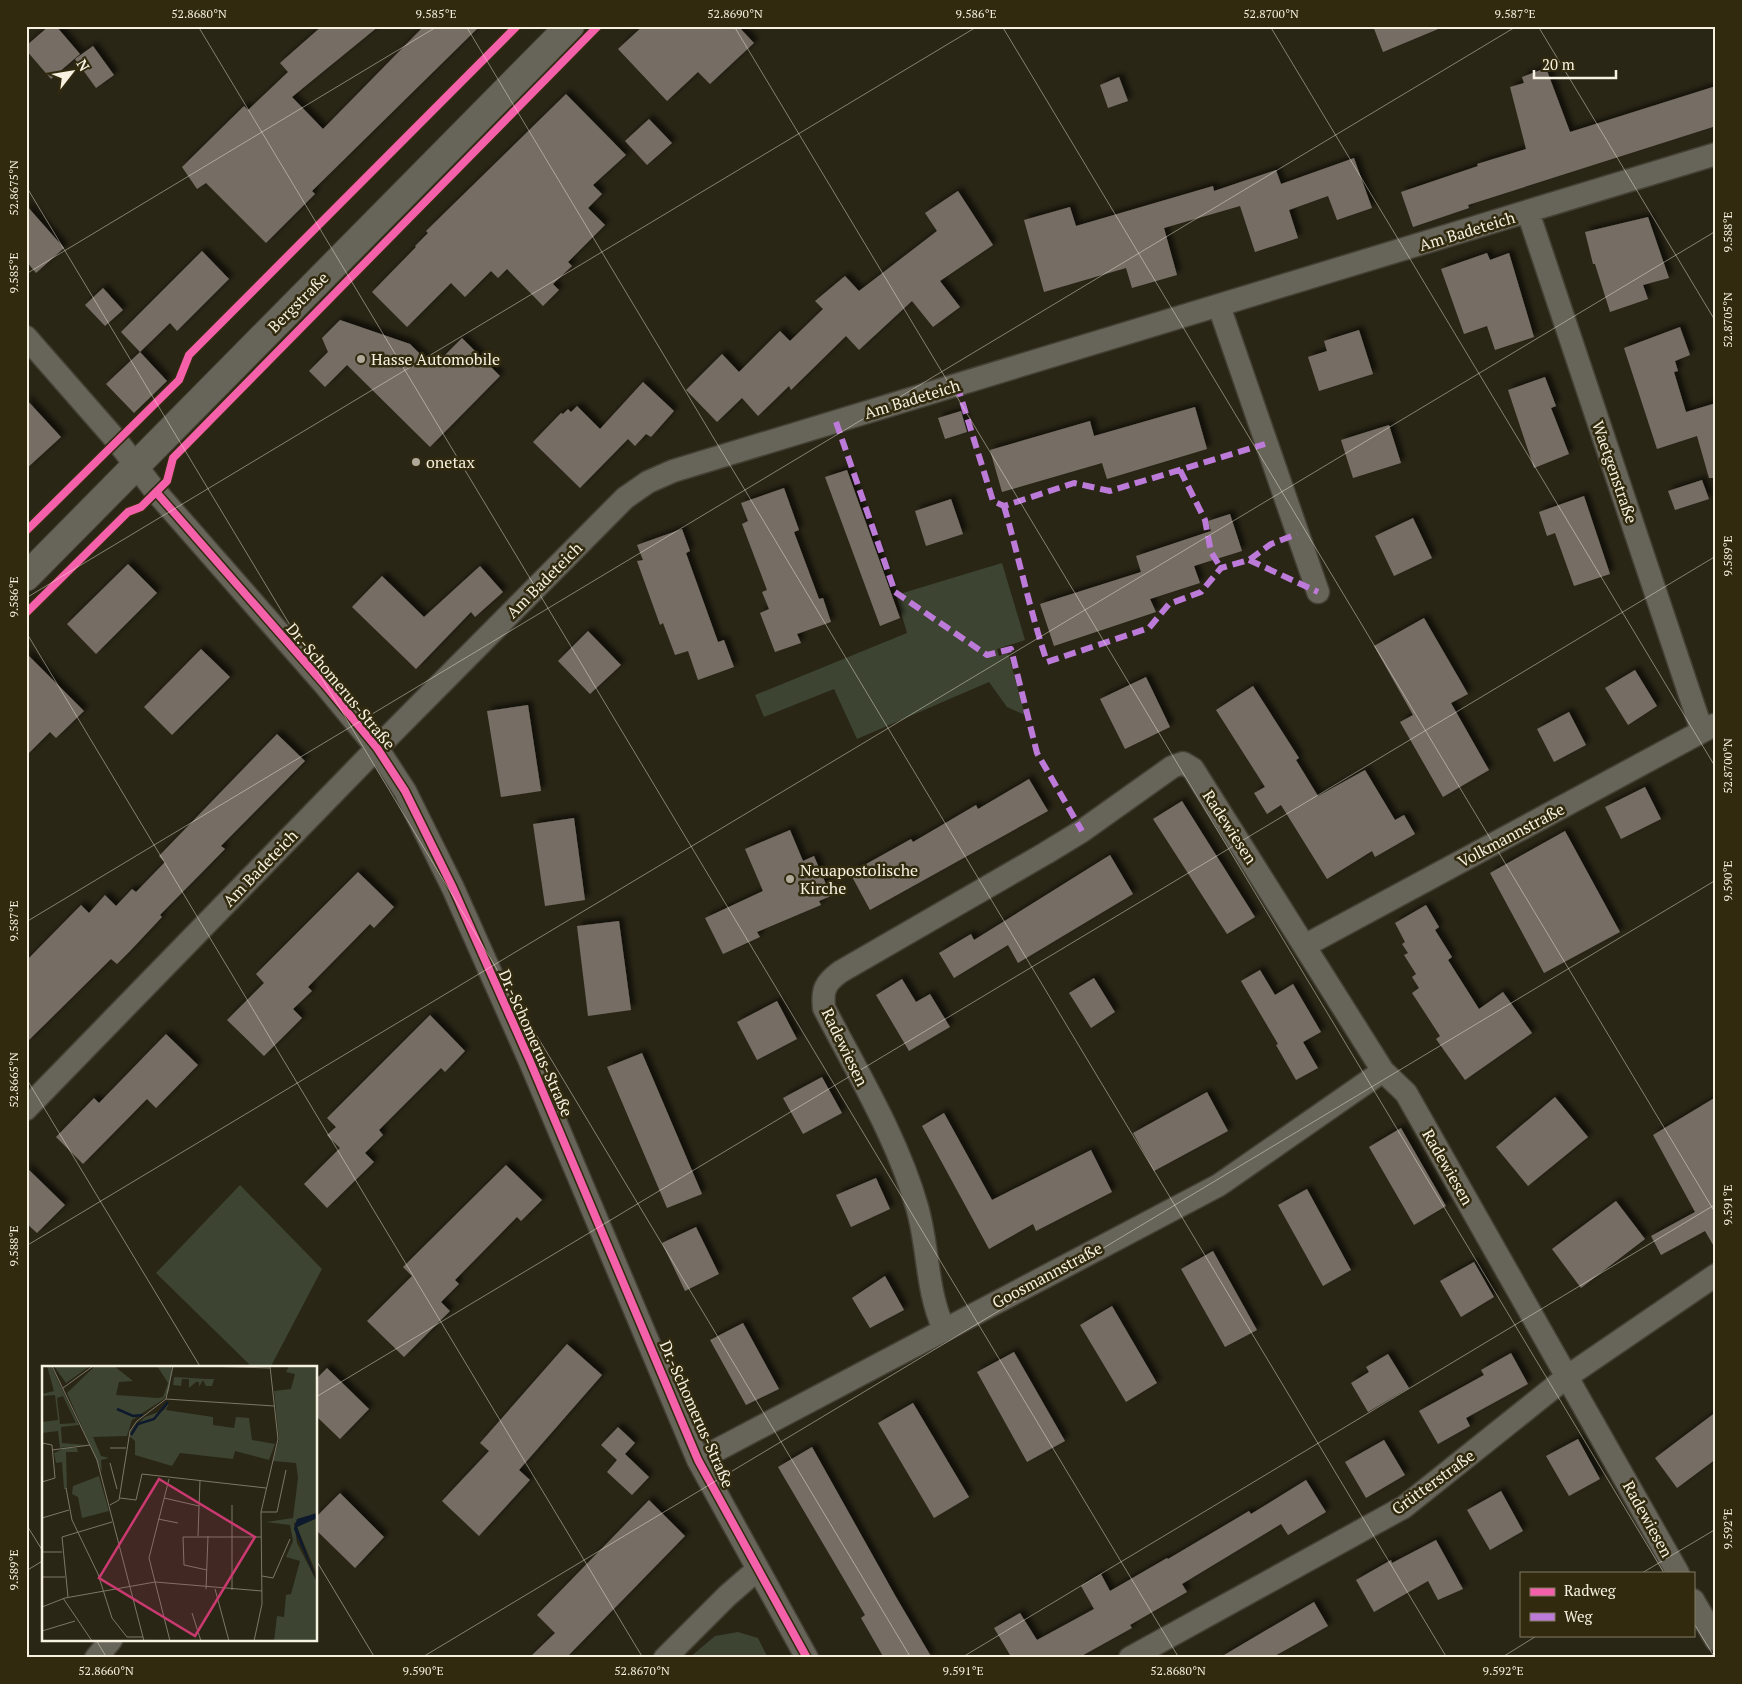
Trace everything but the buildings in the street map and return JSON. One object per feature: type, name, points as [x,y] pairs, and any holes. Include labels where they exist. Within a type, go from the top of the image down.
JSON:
[{"type":"main road","name":"Bergstraße","points":[[26,577],[570,26]]},
{"type":"street","name":"Am Badeteich","points":[[26,1109],[377,748],[625,498],[648,482],[673,471],[1716,154]]},
{"type":"street","name":"Waetgenstraße","points":[[1528,212],[1709,727]]},
{"type":"street","points":[[1219,306],[1318,592]]},
{"type":"street","name":"Dr.-Schomerus-Straße","points":[[26,337],[136,465],[156,492],[325,685],[377,748],[405,791],[453,888],[529,1059],[698,1460],[807,1658]]},
{"type":"street","name":"Volkmannstraße","points":[[1306,945],[1709,727]]},
{"type":"street","name":"Radewiesen","points":[[944,1329],[935,1310],[918,1208],[897,1149],[824,1008],[822,992],[827,982],[840,972],[1054,849],[1172,767],[1183,763],[1193,769],[1306,945],[1383,1071],[1406,1093],[1677,1572]]},
{"type":"street","name":"Goosmannstraße","points":[[698,1460],[1219,1184],[1383,1071]]},
{"type":"street","name":"Grütterstraße","points":[[1130,1658],[1404,1507],[1568,1376],[1716,1275]]},
{"type":"street","points":[[665,1658],[726,1596],[758,1569]]},
{"type":"street","points":[[1694,1602],[1716,1640]]},
{"type":"street","points":[[96,1658],[109,1642]]},
{"type":"green space","points":[[1002,563],[1025,640],[997,649],[999,656],[1008,653],[1025,715],[1007,707],[989,682],[857,739],[834,689],[764,717],[755,695],[907,633],[896,595]]},
{"type":"green space","points":[[240,1185],[322,1269],[271,1366],[251,1366],[156,1273]]},
{"type":"green space","points":[[738,1632],[758,1638],[768,1658],[747,1658],[745,1655],[740,1658],[689,1658],[715,1636]]},
{"type":"marked path","points":[[957,385],[993,501],[1004,506],[1074,483],[1110,491],[1265,444]]},
{"type":"marked path","points":[[836,422],[895,592],[987,655],[1011,649],[1037,753],[1082,831]]},
{"type":"marked path","points":[[1180,470],[1205,520],[1211,552],[1221,568]]},
{"type":"marked path","points":[[1004,506],[1047,662],[1149,628],[1169,604],[1201,592],[1221,568],[1249,560],[1271,544],[1297,534]]},
{"type":"marked path","points":[[1249,560],[1318,592]]},
{"type":"cycle path","points":[[26,531],[179,380],[189,355],[517,26]]},
{"type":"cycle path","points":[[26,613],[128,512],[141,507],[167,481],[173,458],[598,26]]},
{"type":"cycle path","points":[[156,492],[325,685],[377,748],[405,791],[453,888],[529,1059],[698,1460],[807,1658]]},
{"type":"place","name":"Hasse Automobile","points":[[361,359]]},
{"type":"place","name":"onetax","points":[[416,462]]},
{"type":"place","name":"Neuapostolische Kirche","points":[[790,879]]}]
